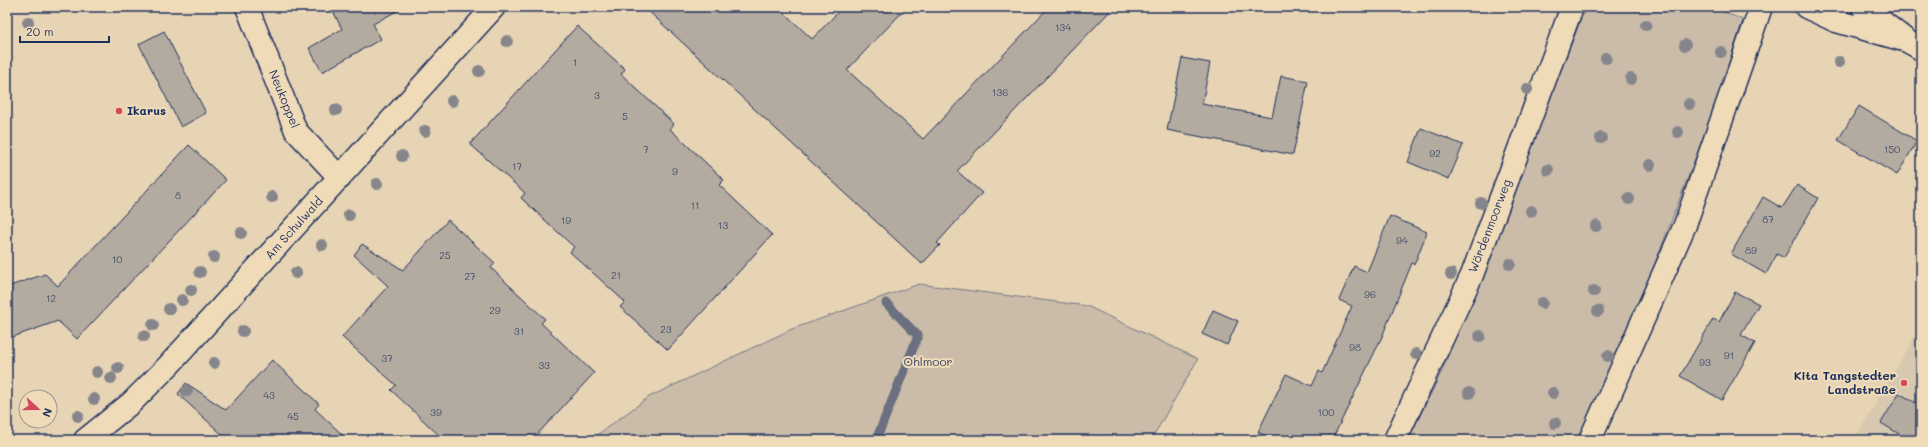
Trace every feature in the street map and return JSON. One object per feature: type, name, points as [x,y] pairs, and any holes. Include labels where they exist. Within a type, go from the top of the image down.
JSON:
[{"type":"street","name":"Neukoppel","points":[[247,7],[296,131],[340,178]]},
{"type":"street","name":"Am Schulwald","points":[[85,440],[131,403],[169,365],[494,7]]},
{"type":"street","name":"Wördenmoorweg","points":[[1396,440],[1472,275],[1572,7]]},
{"type":"street","points":[[1590,440],[1685,225],[1761,7]]},
{"type":"street","points":[[1806,7],[1836,21],[1914,45]]},
{"type":"street","points":[[1863,7],[1914,45]]},
{"type":"shaded area","name":"Kita Tangstedter Landstraße","points":[[1921,326],[1921,440],[1854,440]]},
{"type":"green space","points":[[1586,7],[1712,7],[1743,20],[1711,117],[1632,324],[1579,440],[1408,440],[1442,371]]},
{"type":"green space","name":"Ohlmoor","points":[[919,284],[1087,306],[1198,359],[1151,440],[590,440],[649,397],[792,329]]},
{"type":"building","points":[[331,7],[404,7],[373,24],[381,39],[322,72],[309,48],[342,29]]},
{"type":"building","points":[[644,7],[778,7],[812,39],[843,7],[907,7],[847,70],[923,139],[1049,7],[1114,7],[957,171],[982,193],[937,243],[940,245],[922,264]]},
{"type":"building","points":[[577,26],[625,69],[621,74],[674,124],[670,129],[724,180],[719,185],[772,235],[668,350],[620,307],[625,302],[570,252],[574,247],[521,198],[525,193],[470,144]]},
{"type":"building","points":[[164,31],[206,113],[181,127],[139,44]]},
{"type":"building","points":[[1182,58],[1210,63],[1202,104],[1272,117],[1281,76],[1308,81],[1293,155],[1167,130]]},
{"type":"building","points":[[1859,106],[1917,141],[1897,175],[1838,140]]},
{"type":"building","points":[[1421,128],[1463,145],[1449,179],[1408,162]]},
{"type":"building","points":[[189,145],[226,180],[77,339],[58,321],[7,339],[7,287],[45,274],[58,286]]},
{"type":"building","points":[[1797,185],[1818,198],[1784,258],[1777,254],[1766,274],[1731,254],[1763,197],[1782,208]]},
{"type":"building","points":[[1390,216],[1427,232],[1414,265],[1412,263],[1381,339],[1332,440],[1274,440],[1258,432],[1286,374],[1312,386],[1319,371],[1322,373],[1352,306],[1339,300],[1354,266],[1367,272]]},
{"type":"building","points":[[448,220],[495,263],[491,268],[545,319],[541,323],[594,373],[532,440],[444,440],[391,390],[396,385],[342,337],[388,286],[354,255],[362,244],[403,270]]},
{"type":"building","points":[[1735,292],[1759,304],[1741,335],[1755,343],[1722,400],[1680,376],[1713,319],[1719,322]]},
{"type":"building","points":[[1213,310],[1238,321],[1227,345],[1202,334]]},
{"type":"building","points":[[272,360],[319,404],[315,409],[348,440],[228,440],[178,394],[186,383],[226,410]]},
{"type":"building","points":[[1899,393],[1921,406],[1921,440],[1909,440],[1881,423]]},
{"type":"waterway","points":[[876,440],[918,336],[886,303]]},
{"type":"place","name":"Ikarus","points":[[119,111]]},
{"type":"place","name":"Kita Tangstedter Landstraße","points":[[1904,383]]}]
